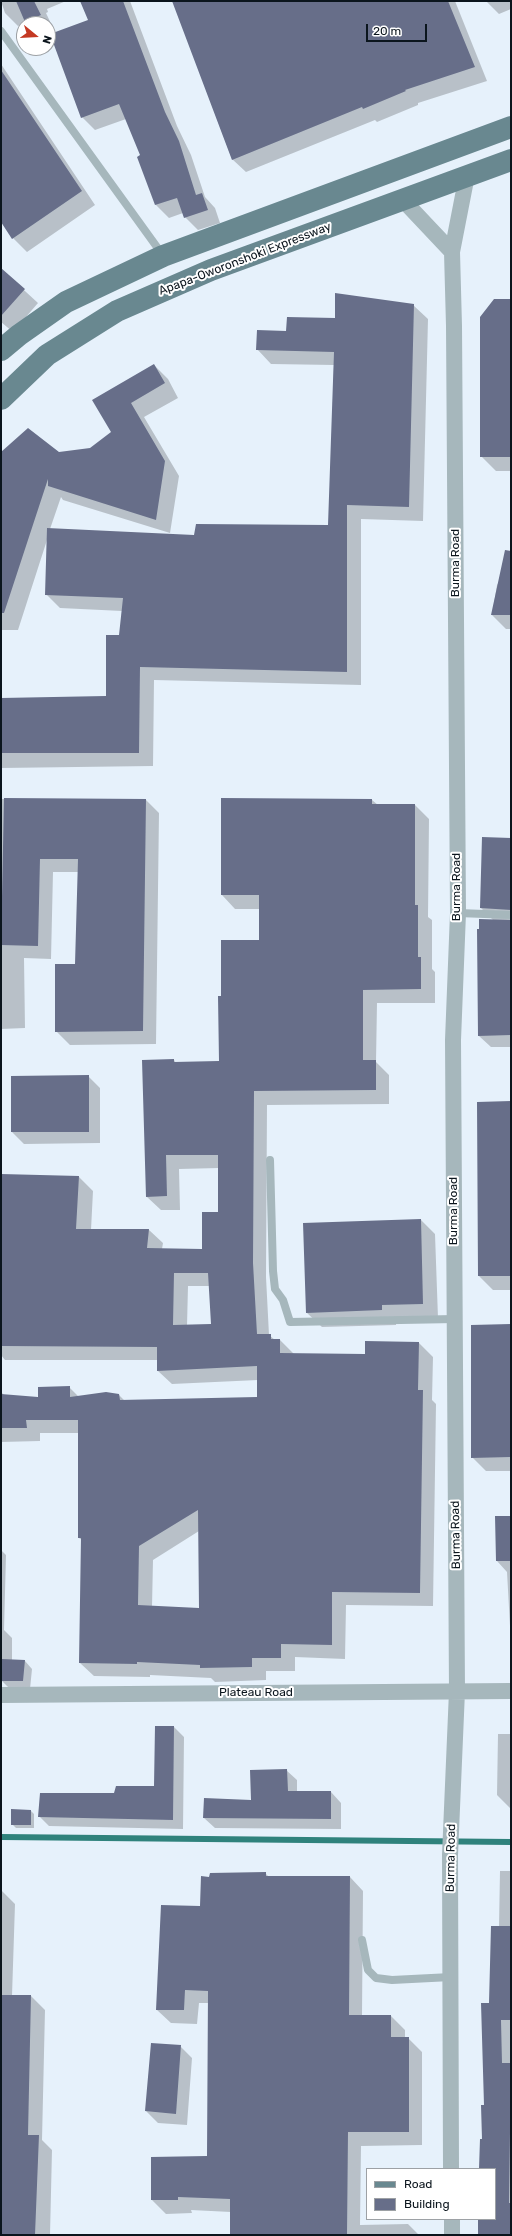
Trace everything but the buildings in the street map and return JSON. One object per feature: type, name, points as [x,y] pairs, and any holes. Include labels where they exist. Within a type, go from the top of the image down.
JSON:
[{"type":"main road","points":[[1,350],[19,335],[66,302],[164,256],[511,127]]},
{"type":"main road","name":"Apapa-Oworonshoki Expressway","points":[[1,399],[47,355],[118,311],[211,270],[511,160]]},
{"type":"street","name":"Burma Road","points":[[451,2168],[450,1855],[457,1691],[453,1040],[458,913],[454,334],[452,252],[467,176]]},
{"type":"street","points":[[402,199],[452,252]]},
{"type":"street","name":"Plateau Road","points":[[1,1695],[511,1691]]},
{"type":"street","points":[[452,2220],[452,2235]]},
{"type":"lane","points":[[1,31],[164,256]]},
{"type":"lane","points":[[458,913],[511,915]]},
{"type":"lane","points":[[270,1160],[273,1271],[275,1289],[282,1300],[290,1322],[455,1319]]},
{"type":"lane","points":[[362,1940],[368,1970],[376,1978],[392,1980],[451,1977]]},
{"type":"waterway","points":[[1,1837],[511,1842]]}]
